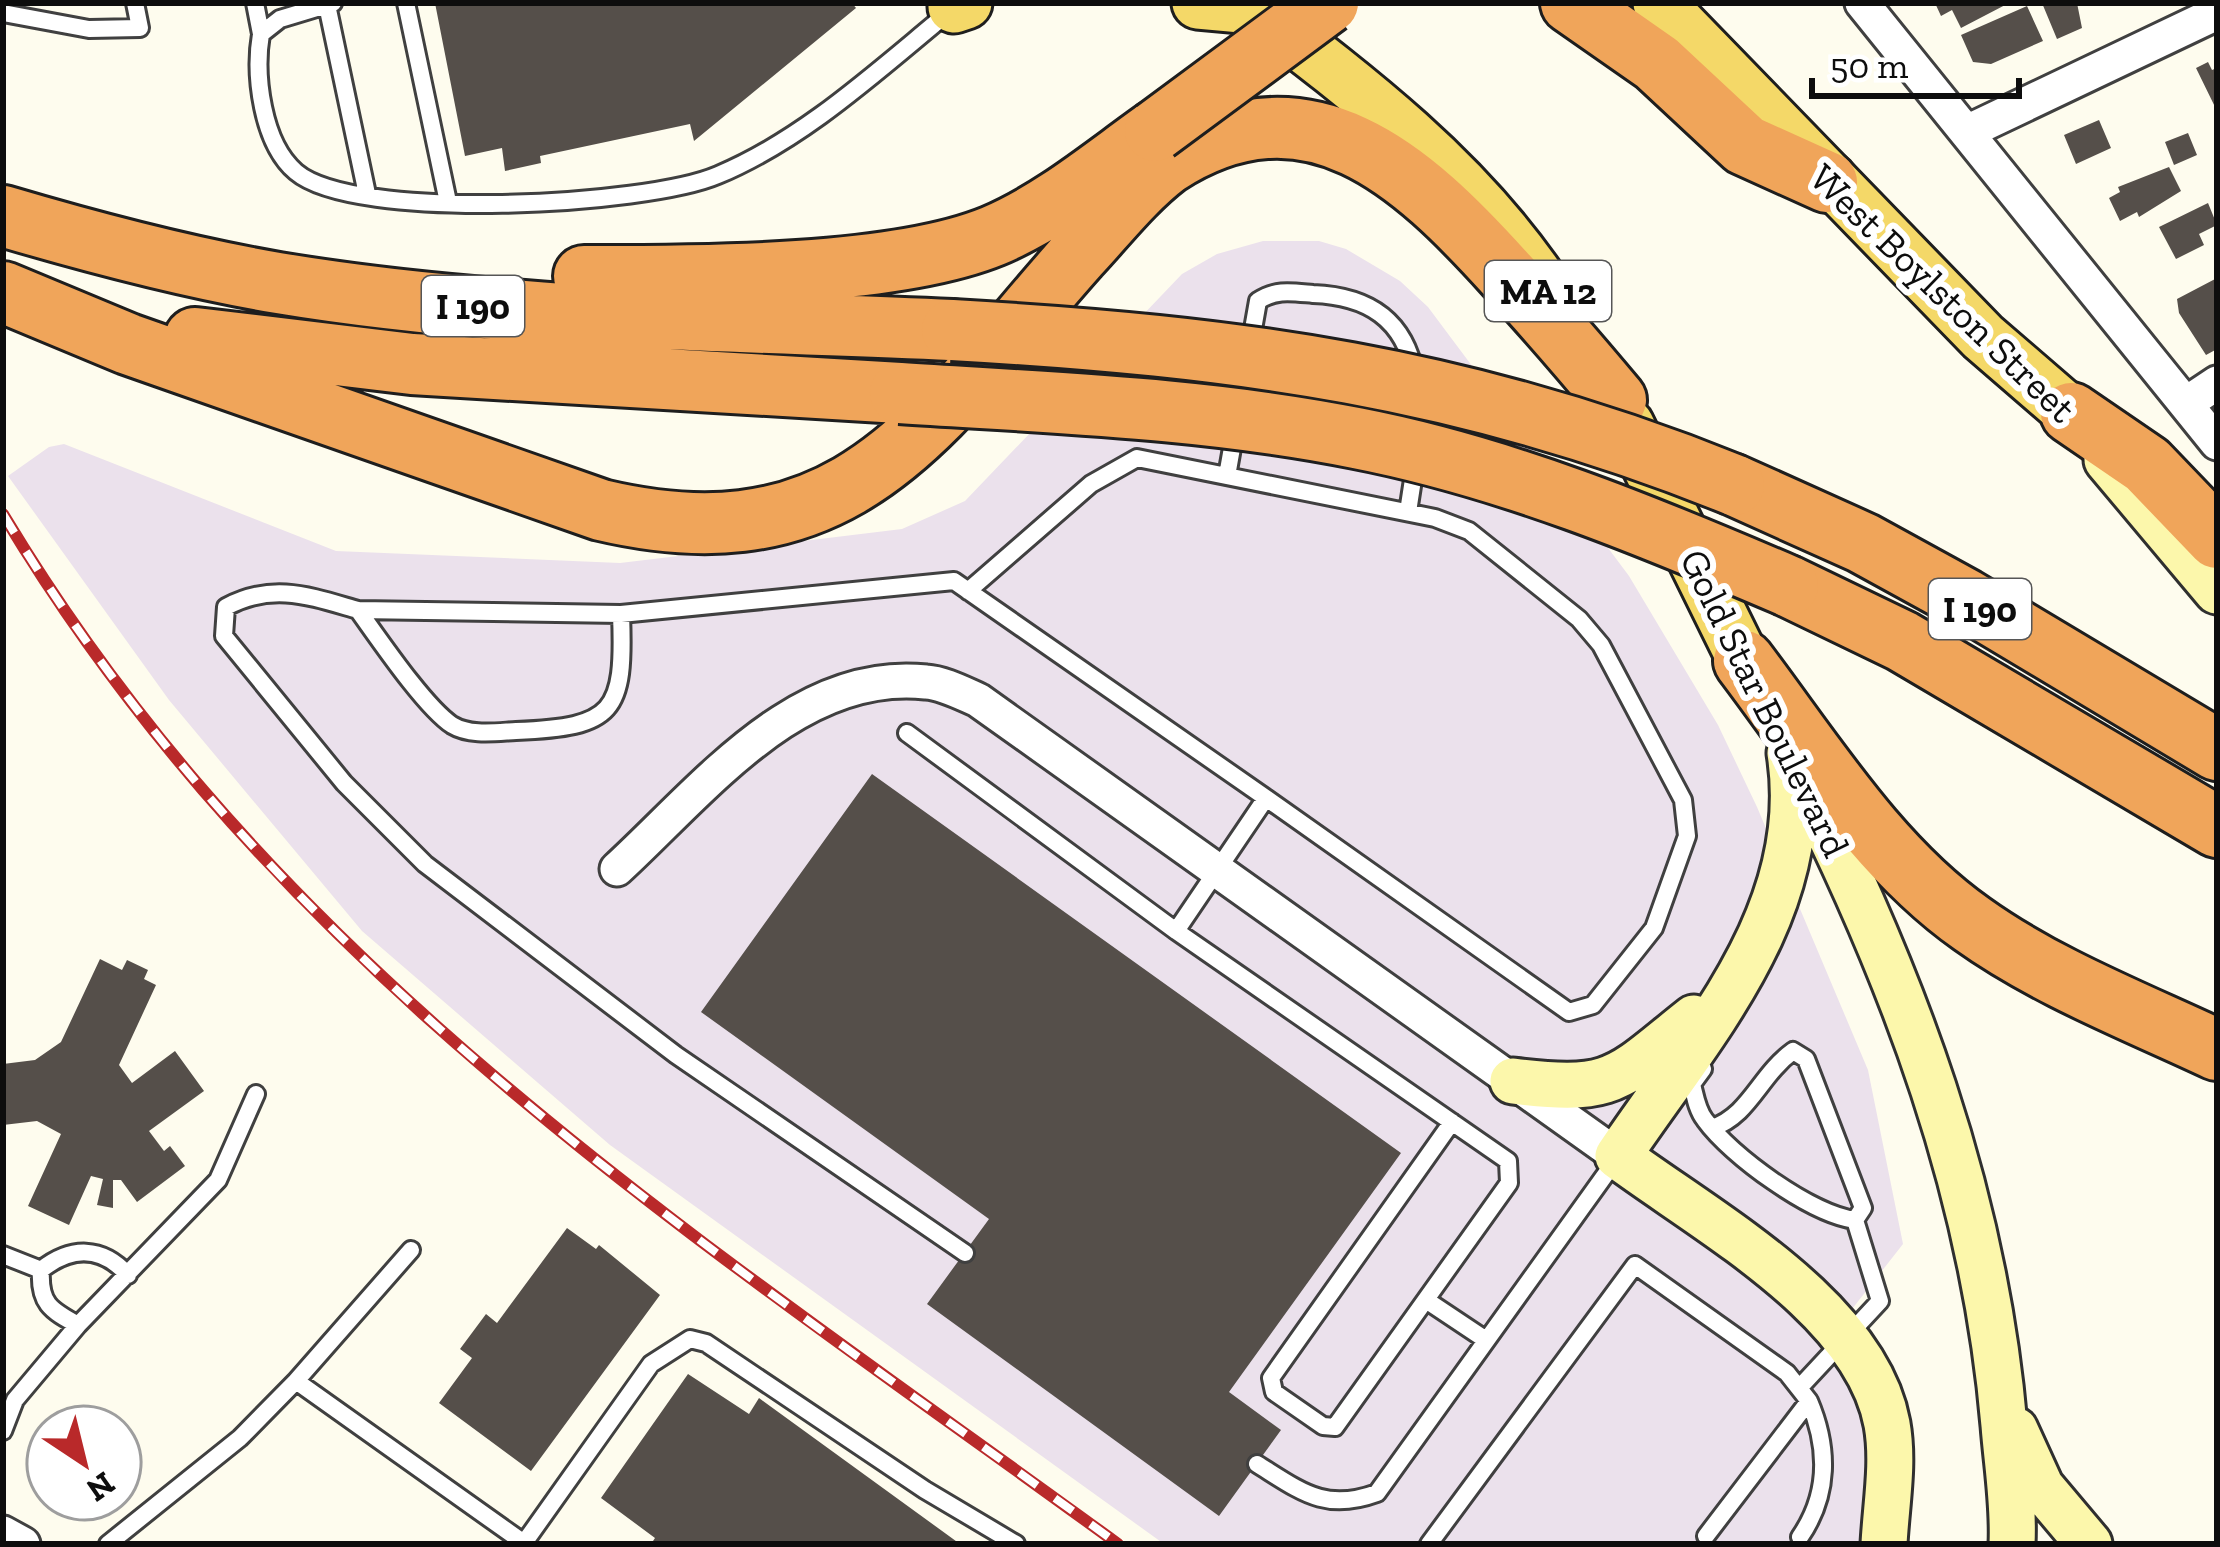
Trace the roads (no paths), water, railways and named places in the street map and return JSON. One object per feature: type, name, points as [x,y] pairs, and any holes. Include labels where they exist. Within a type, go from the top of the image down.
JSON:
[{"type":"highway","points":[[265,280],[682,274],[922,256],[974,243],[1034,216],[1328,3]]},
{"type":"highway","points":[[1571,3],[1657,64],[1744,145],[1827,182]]},
{"type":"highway","points":[[20,298],[128,344],[601,510],[683,525],[753,520],[831,497],[896,457],[1136,190],[1167,164],[1227,134],[1298,127],[1366,150],[1428,195],[1562,334],[1616,400]]},
{"type":"highway","name":"I 190","points":[[3,215],[130,252],[265,280],[461,305],[1198,346],[1416,382],[1545,416],[1734,485],[1863,543],[2217,750]]},
{"type":"highway","name":"I 190","points":[[20,298],[236,345],[318,356],[1231,418],[1356,438],[1498,474],[1642,523],[1788,586],[1901,641],[2217,827]]},
{"type":"highway","points":[[2071,413],[2147,465],[2217,538]]},
{"type":"highway","points":[[1744,662],[1883,844],[1970,923],[2060,977],[2217,1050]]},
{"type":"highway","points":[[2060,977],[2217,1034]]},
{"type":"main road","points":[[1198,3],[1250,6]]},
{"type":"main road","name":"West Boylston Street","points":[[1659,3],[1827,182],[1983,337],[2071,413],[2217,591]]},
{"type":"main road","name":"Gold Star Boulevard","points":[[1250,6],[1404,127],[1490,212],[1553,298],[1616,400],[1876,936],[1943,1108],[1975,1226],[1997,1334],[2012,1544]]},
{"type":"main road","points":[[1790,753],[1795,822],[1784,883],[1766,929],[1618,1156],[1817,1305],[1860,1357],[1887,1422],[1884,1544]]},
{"type":"main road","points":[[1513,1081],[1577,1089],[1629,1072],[1730,990]]},
{"type":"main road","points":[[2001,1388],[2032,1472],[2090,1544]]},
{"type":"street","points":[[1862,3],[2217,442]]},
{"type":"street","points":[[1967,132],[2217,13]]},
{"type":"street","points":[[2187,403],[2217,383]]},
{"type":"street","points":[[617,869],[767,730],[829,694],[886,680],[931,682],[978,700],[1618,1156]]},
{"type":"street","points":[[3,1533],[23,1544]]},
{"type":"lane","points":[[3,13],[89,29],[140,28],[135,3]]},
{"type":"lane","points":[[255,3],[261,34],[262,99],[277,146],[295,171],[332,191],[545,205],[654,192],[712,178],[764,154],[957,4]]},
{"type":"lane","points":[[406,3],[448,202]]},
{"type":"lane","points":[[261,34],[280,19],[330,4],[367,194]]},
{"type":"lane","points":[[1227,476],[1258,301],[1272,291],[1350,296],[1386,316],[1411,357],[1419,399]]},
{"type":"lane","points":[[1408,512],[1419,443]]},
{"type":"lane","points":[[965,1253],[676,1055],[424,864],[344,784],[224,636],[226,607],[256,591],[291,591],[358,610],[621,614],[954,581],[968,591],[1266,798],[1569,1012],[1593,1005],[1654,928],[1687,836],[1682,800],[1600,646],[1579,619],[1469,531],[1408,512],[1137,458],[1091,484],[968,591]]},
{"type":"lane","points":[[358,610],[452,724],[476,733],[579,728],[596,722],[623,676],[621,614]]},
{"type":"lane","points":[[907,733],[1176,931],[1452,1122],[1508,1161],[1509,1184],[1335,1427],[1323,1426],[1274,1392],[1271,1378],[1452,1122]]},
{"type":"lane","points":[[1176,931],[1266,798]]},
{"type":"lane","points":[[1730,990],[1718,1047],[1692,1084],[1702,1117],[1734,1151],[1830,1217],[1855,1220]]},
{"type":"lane","points":[[1712,1128],[1737,1119],[1767,1071],[1792,1051],[1807,1058],[1863,1208],[1855,1220]]},
{"type":"lane","points":[[3,1432],[15,1400],[77,1324],[218,1180],[256,1094]]},
{"type":"lane","points":[[1257,1464],[1303,1493],[1344,1505],[1377,1492],[1618,1156]]},
{"type":"lane","points":[[1707,1541],[1804,1394],[1845,1338],[1880,1301],[1855,1220]]},
{"type":"lane","points":[[107,1544],[226,1451],[296,1381],[411,1250]]},
{"type":"lane","points":[[77,1324],[49,1309],[40,1294],[41,1270],[60,1255],[91,1251],[113,1259],[128,1275]]},
{"type":"lane","points":[[3,1255],[41,1270]]},
{"type":"lane","points":[[1429,1544],[1635,1264],[1804,1394],[1822,1446],[1822,1499],[1800,1537]]},
{"type":"lane","points":[[1426,1300],[1486,1340]]},
{"type":"lane","points":[[296,1381],[524,1543],[651,1364],[690,1339],[706,1342],[925,1490],[1016,1544]]},
{"type":"railway","points":[[3,514],[113,678],[234,826],[366,961],[506,1086],[653,1204],[1118,1544]]}]
